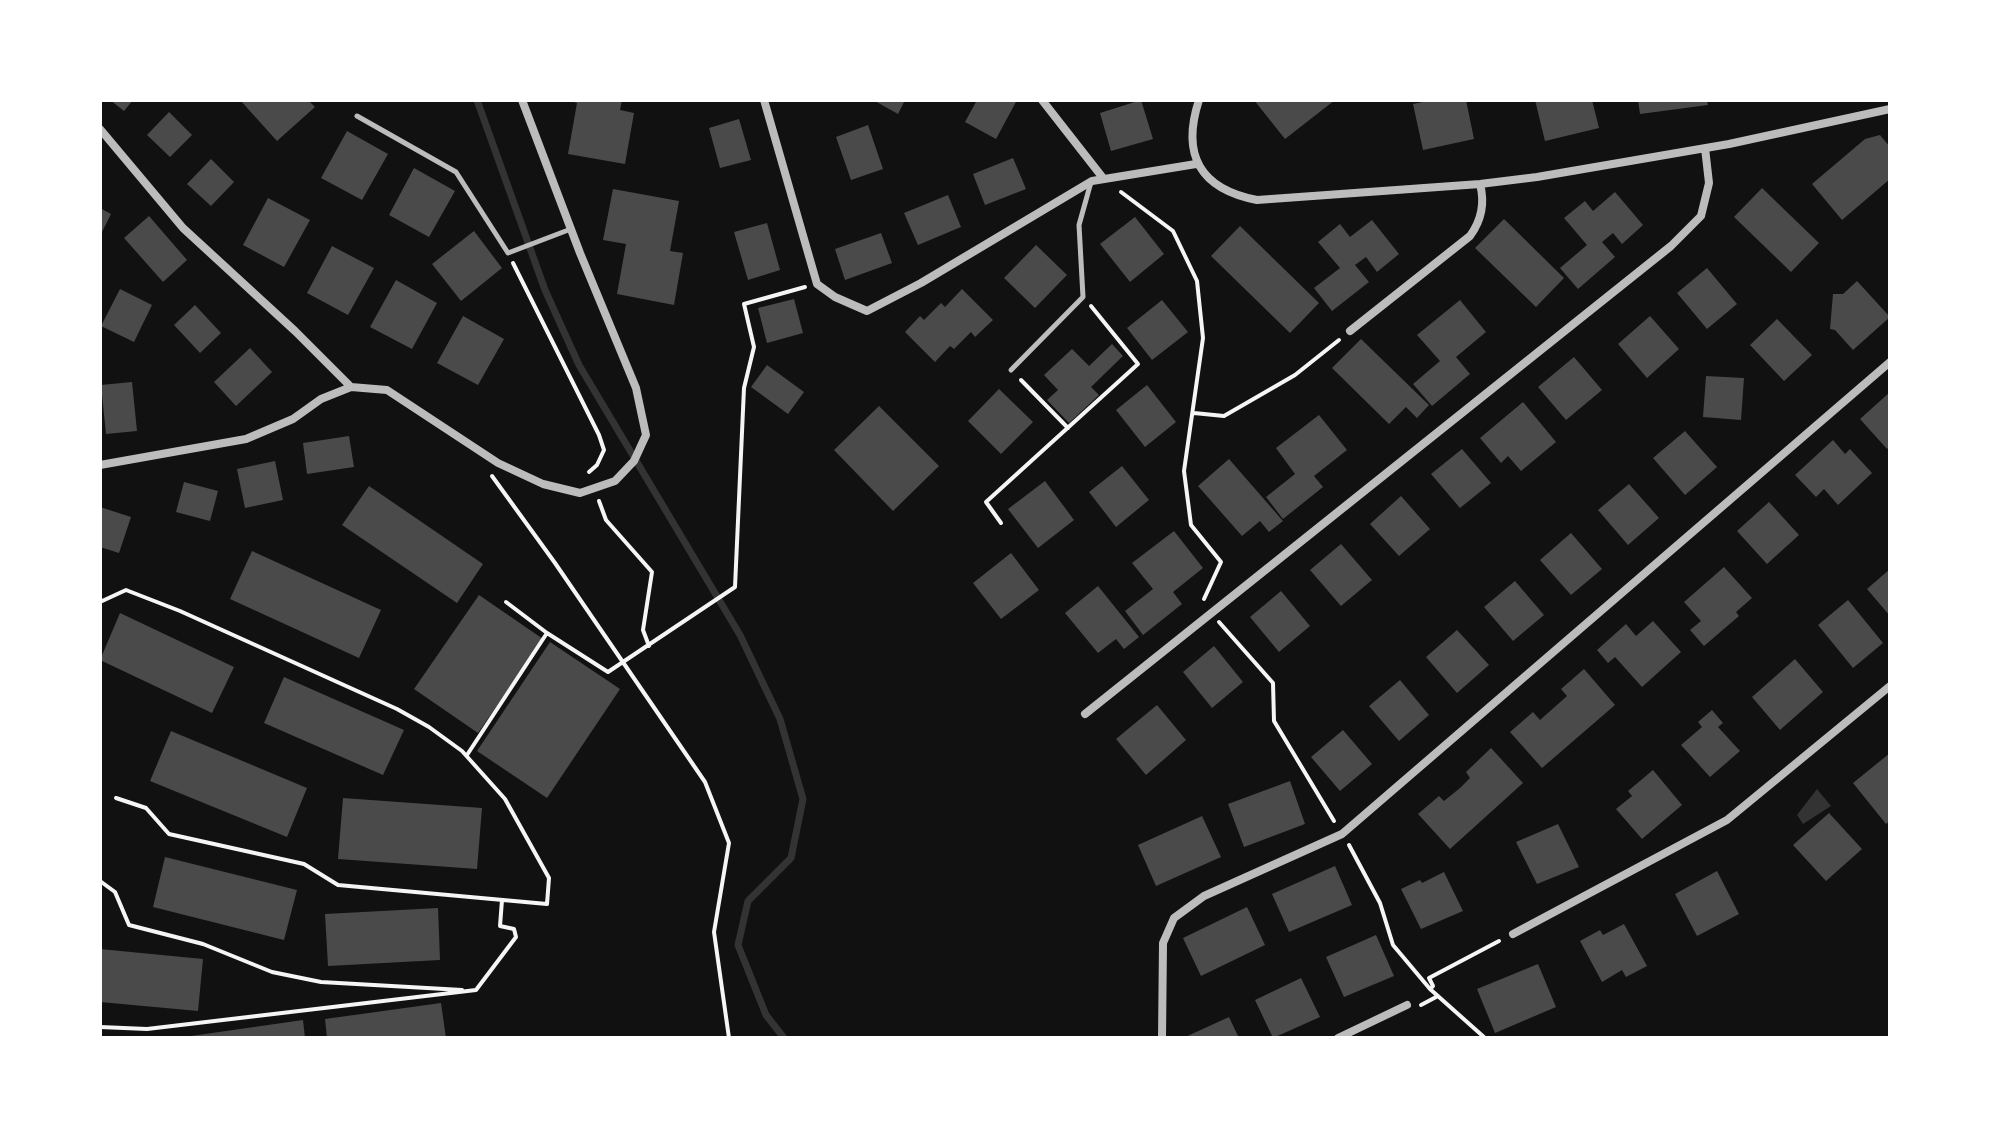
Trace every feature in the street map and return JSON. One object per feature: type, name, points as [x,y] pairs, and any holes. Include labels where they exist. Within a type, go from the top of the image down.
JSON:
[{"type":"street","points":[[100,465],[246,439],[293,419],[321,399],[351,387],[387,390],[498,463],[543,484],[580,493],[615,481],[634,461],[646,435],[636,388],[522,100]]},
{"type":"street","points":[[764,100],[817,284],[835,297],[867,311],[921,283],[1092,181],[1196,164]]},
{"type":"street","points":[[1042,100],[1103,178]]},
{"type":"street","points":[[1199,100],[1191,134],[1196,164],[1226,191],[1257,200],[1480,184],[1705,148],[1856,119],[1890,109]]},
{"type":"street","points":[[100,129],[183,228],[351,387]]},
{"type":"street","points":[[1085,714],[1671,246],[1701,216],[1709,183],[1705,148]]},
{"type":"street","points":[[1350,331],[1470,236],[1480,215],[1480,184]]},
{"type":"street","points":[[1162,1038],[1163,943],[1174,918],[1204,896],[1342,834],[1890,362]]},
{"type":"street","points":[[1513,934],[1727,820],[1890,686]]},
{"type":"street","points":[[1338,1038],[1407,1005]]},
{"type":"lane","points":[[357,116],[456,172],[508,253],[571,229]]},
{"type":"lane","points":[[1011,370],[1083,297],[1079,225],[1092,181]]},
{"type":"path","points":[[1103,178],[1173,231],[1197,281],[1203,338],[1184,471],[1191,525],[1221,562],[1204,599],[1211,613],[1273,683],[1274,721],[1380,903],[1393,945],[1430,989],[1485,1038]]},
{"type":"path","points":[[508,253],[604,450],[597,465],[569,490]]},
{"type":"path","points":[[506,602],[608,672],[735,587],[744,388],[754,347],[744,304],[817,284]]},
{"type":"path","points":[[1001,523],[986,502],[1138,364],[1083,297]]},
{"type":"path","points":[[1194,413],[1224,416],[1295,375],[1350,331]]},
{"type":"path","points":[[1011,370],[1069,428]]},
{"type":"path","points":[[498,463],[491,478],[555,563],[705,782],[729,843],[714,932],[729,1038]]},
{"type":"path","points":[[594,487],[606,520],[652,572],[643,630],[649,646]]},
{"type":"path","points":[[100,602],[126,590],[180,611],[397,709],[429,727],[466,756],[505,799],[549,878],[547,904],[338,885],[304,864],[169,834],[146,808],[116,798]]},
{"type":"path","points":[[466,756],[547,633]]},
{"type":"path","points":[[100,881],[115,892],[129,925],[203,944],[272,972],[321,982],[476,990]]},
{"type":"path","points":[[100,1027],[147,1029],[476,990],[516,937],[514,929],[500,926],[502,900]]},
{"type":"path","points":[[1430,989],[1433,986],[1429,978],[1513,934]]},
{"type":"shaded area","points":[[1817,789],[1831,806],[1803,824],[1797,815]]},
{"type":"building","points":[[110,100],[133,100],[124,111]]},
{"type":"building","points":[[240,100],[308,100],[315,107],[277,141]]},
{"type":"building","points":[[567,100],[622,100],[620,110],[634,113],[625,164],[568,154],[577,103]]},
{"type":"building","points":[[873,100],[905,100],[898,114]]},
{"type":"building","points":[[977,100],[1017,100],[996,139],[965,122]]},
{"type":"building","points":[[1141,100],[1153,139],[1111,151],[1100,113]]},
{"type":"building","points":[[1254,100],[1335,100],[1285,139]]},
{"type":"building","points":[[1433,100],[1466,100],[1474,139],[1423,150],[1413,104]]},
{"type":"building","points":[[1535,100],[1592,100],[1599,128],[1545,141]]},
{"type":"building","points":[[1638,100],[1707,100],[1708,105],[1640,114]]},
{"type":"building","points":[[169,112],[192,135],[170,157],[147,135]]},
{"type":"building","points":[[739,119],[751,160],[720,168],[709,128]]},
{"type":"building","points":[[868,125],[883,169],[851,180],[836,137]]},
{"type":"building","points":[[347,131],[388,154],[362,200],[321,178]]},
{"type":"building","points":[[1880,135],[1890,147],[1890,179],[1842,220],[1812,184],[1865,139]]},
{"type":"building","points":[[1013,158],[1026,189],[985,205],[973,174]]},
{"type":"building","points":[[211,159],[234,182],[211,206],[187,184]]},
{"type":"building","points":[[414,168],[455,191],[429,237],[389,215]]},
{"type":"building","points":[[1762,188],[1819,243],[1791,272],[1734,217]]},
{"type":"building","points":[[613,189],[679,201],[670,251],[683,253],[674,305],[617,294],[626,244],[603,240]]},
{"type":"building","points":[[1615,192],[1643,225],[1622,244],[1613,233],[1602,242],[1615,257],[1578,289],[1560,268],[1587,245],[1564,218],[1585,201],[1593,211]]},
{"type":"building","points":[[948,195],[961,227],[918,245],[904,213]]},
{"type":"building","points":[[268,198],[310,220],[284,267],[243,245]]},
{"type":"building","points":[[100,208],[111,214],[100,236]]},
{"type":"building","points":[[149,216],[187,260],[163,282],[124,238]]},
{"type":"building","points":[[1135,217],[1164,254],[1130,282],[1100,244]]},
{"type":"building","points":[[1504,219],[1564,278],[1536,307],[1475,248]]},
{"type":"building","points":[[1372,220],[1399,254],[1377,272],[1366,257],[1355,265],[1369,282],[1332,311],[1314,288],[1340,268],[1318,242],[1340,224],[1350,237]]},
{"type":"building","points":[[767,223],[780,270],[748,280],[734,232]]},
{"type":"building","points":[[1240,226],[1319,303],[1290,333],[1211,256]]},
{"type":"building","points":[[474,231],[502,268],[461,301],[432,264]]},
{"type":"building","points":[[881,233],[892,263],[845,280],[835,249]]},
{"type":"building","points":[[1036,245],[1067,275],[1035,308],[1004,278]]},
{"type":"building","points":[[332,246],[374,268],[348,315],[307,293]]},
{"type":"building","points":[[1707,268],[1737,304],[1707,329],[1677,293]]},
{"type":"building","points":[[396,280],[437,303],[412,349],[370,327]]},
{"type":"building","points":[[1857,281],[1890,317],[1853,350],[1835,330],[1830,329],[1833,294],[1843,294]]},
{"type":"building","points":[[120,289],[152,305],[134,342],[101,326]]},
{"type":"building","points":[[962,289],[993,320],[975,337],[971,332],[954,349],[950,346],[935,362],[905,332],[920,316],[924,320],[941,303],[945,307]]},
{"type":"building","points":[[794,299],[803,333],[767,343],[758,308]]},
{"type":"building","points":[[1162,300],[1188,332],[1152,360],[1127,328]]},
{"type":"building","points":[[1460,300],[1486,332],[1456,357],[1470,374],[1432,406],[1413,384],[1440,361],[1417,335]]},
{"type":"building","points":[[195,305],[221,333],[200,353],[174,325]]},
{"type":"building","points":[[463,316],[504,339],[478,385],[437,363]]},
{"type":"building","points":[[1650,316],[1679,349],[1647,378],[1618,344]]},
{"type":"building","points":[[1777,319],[1812,355],[1784,381],[1750,345]]},
{"type":"building","points":[[1361,339],[1429,405],[1417,418],[1406,407],[1389,424],[1332,368]]},
{"type":"building","points":[[1112,344],[1123,356],[1091,387],[1099,395],[1069,423],[1047,400],[1058,390],[1044,375],[1072,349],[1089,366]]},
{"type":"building","points":[[250,348],[272,372],[236,406],[214,382]]},
{"type":"building","points":[[1574,357],[1602,390],[1566,420],[1538,387]]},
{"type":"building","points":[[767,365],[804,392],[788,414],[751,387]]},
{"type":"building","points":[[1706,376],[1744,378],[1741,420],[1703,417]]},
{"type":"building","points":[[132,382],[137,431],[106,434],[101,385]]},
{"type":"building","points":[[1147,385],[1176,422],[1145,447],[1116,410]]},
{"type":"building","points":[[999,389],[1033,422],[1001,454],[968,421]]},
{"type":"building","points":[[1890,392],[1890,446],[1887,449],[1860,419]]},
{"type":"building","points":[[1523,402],[1556,442],[1521,471],[1508,456],[1501,463],[1480,438]]},
{"type":"building","points":[[879,406],[939,466],[893,511],[834,450]]},
{"type":"building","points":[[1319,415],[1347,450],[1314,476],[1323,487],[1283,519],[1266,497],[1295,474],[1276,448]]},
{"type":"building","points":[[1685,431],[1717,467],[1685,495],[1653,458]]},
{"type":"building","points":[[349,436],[354,467],[307,474],[303,443]]},
{"type":"building","points":[[1833,440],[1845,454],[1850,449],[1872,473],[1838,505],[1824,489],[1816,497],[1795,475]]},
{"type":"building","points":[[1462,449],[1491,483],[1460,508],[1431,474]]},
{"type":"building","points":[[1229,459],[1283,521],[1269,532],[1260,521],[1242,536],[1198,486]]},
{"type":"building","points":[[275,461],[283,500],[245,508],[237,469]]},
{"type":"building","points":[[1122,466],[1149,500],[1116,527],[1089,492]]},
{"type":"building","points":[[1045,481],[1074,520],[1038,548],[1008,509]]},
{"type":"building","points":[[184,482],[218,491],[210,521],[176,512]]},
{"type":"building","points":[[1629,484],[1659,518],[1628,545],[1598,510]]},
{"type":"building","points":[[369,486],[483,564],[457,603],[342,525]]},
{"type":"building","points":[[1401,496],[1430,529],[1399,556],[1370,524]]},
{"type":"building","points":[[1769,502],[1799,535],[1767,564],[1737,531]]},
{"type":"building","points":[[100,507],[131,517],[119,553],[100,547]]},
{"type":"building","points":[[1174,531],[1203,568],[1173,592],[1182,604],[1143,635],[1125,611],[1153,589],[1132,563]]},
{"type":"building","points":[[1571,533],[1602,569],[1571,595],[1540,560]]},
{"type":"building","points":[[1341,544],[1372,580],[1341,606],[1310,570]]},
{"type":"building","points":[[252,551],[381,610],[359,658],[230,599]]},
{"type":"building","points":[[1011,553],[1039,590],[1001,619],[973,583]]},
{"type":"building","points":[[1724,567],[1752,598],[1736,612],[1739,616],[1704,646],[1690,630],[1701,621],[1684,602]]},
{"type":"building","points":[[1890,569],[1890,616],[1867,589]]},
{"type":"building","points":[[1515,581],[1544,615],[1513,641],[1484,607]]},
{"type":"building","points":[[1098,586],[1139,637],[1124,649],[1116,639],[1098,653],[1065,613]]},
{"type":"building","points":[[1281,591],[1310,626],[1279,652],[1250,617]]},
{"type":"building","points":[[479,595],[543,639],[478,733],[414,689]]},
{"type":"building","points":[[1848,600],[1883,643],[1853,668],[1818,625]]},
{"type":"building","points":[[120,613],[234,667],[212,713],[100,660]]},
{"type":"building","points":[[1653,621],[1681,652],[1642,687],[1615,657],[1608,663],[1597,650],[1626,624],[1636,636]]},
{"type":"building","points":[[1457,630],[1489,665],[1457,693],[1426,657]]},
{"type":"building","points":[[550,642],[620,689],[547,798],[477,751]]},
{"type":"building","points":[[1214,646],[1243,682],[1212,708],[1183,672]]},
{"type":"building","points":[[1795,659],[1823,692],[1780,730],[1752,697]]},
{"type":"building","points":[[1584,669],[1615,705],[1542,768],[1510,732],[1533,712],[1540,720],[1567,696],[1561,689]]},
{"type":"building","points":[[284,677],[404,730],[383,775],[264,723]]},
{"type":"building","points":[[1400,680],[1429,715],[1399,741],[1369,706]]},
{"type":"building","points":[[1157,705],[1186,740],[1146,775],[1116,739]]},
{"type":"building","points":[[1712,710],[1723,723],[1718,727],[1740,751],[1710,777],[1681,745],[1702,727],[1698,722]]},
{"type":"building","points":[[1343,730],[1372,764],[1340,791],[1311,757]]},
{"type":"building","points":[[171,731],[307,788],[287,837],[150,781]]},
{"type":"building","points":[[1491,748],[1523,783],[1450,849],[1418,814],[1439,796],[1444,801],[1460,788],[1470,778],[1466,772]]},
{"type":"building","points":[[1890,753],[1890,821],[1886,824],[1853,783]]},
{"type":"building","points":[[1653,770],[1682,805],[1642,839],[1616,809],[1632,796],[1628,791]]},
{"type":"building","points":[[1290,781],[1305,824],[1244,847],[1228,804]]},
{"type":"building","points":[[343,798],[482,808],[477,869],[338,859]]},
{"type":"building","points":[[1829,813],[1862,849],[1826,881],[1793,845]]},
{"type":"building","points":[[1202,816],[1221,857],[1156,886],[1138,845]]},
{"type":"building","points":[[1558,824],[1579,867],[1537,884],[1516,842]]},
{"type":"building","points":[[165,857],[297,890],[284,940],[153,907]]},
{"type":"building","points":[[1335,866],[1352,905],[1289,932],[1272,894]]},
{"type":"building","points":[[1717,871],[1739,914],[1697,936],[1675,894]]},
{"type":"building","points":[[1444,872],[1463,911],[1421,929],[1401,889]]},
{"type":"building","points":[[1247,907],[1265,945],[1201,976],[1183,938]]},
{"type":"building","points":[[438,908],[440,960],[328,966],[325,914]]},
{"type":"building","points":[[1624,924],[1647,966],[1626,977],[1622,970],[1602,982],[1580,941],[1600,930],[1603,935]]},
{"type":"building","points":[[1376,935],[1394,976],[1344,997],[1326,957]]},
{"type":"building","points":[[100,949],[203,959],[198,1011],[100,1002]]},
{"type":"building","points":[[1538,964],[1556,1007],[1495,1033],[1477,989]]},
{"type":"building","points":[[1301,978],[1320,1017],[1273,1038],[1255,1000]]},
{"type":"building","points":[[441,1003],[446,1038],[327,1038],[325,1019]]},
{"type":"building","points":[[1229,1017],[1239,1038],[1183,1038]]},
{"type":"building","points":[[303,1020],[305,1038],[191,1038],[191,1036]]},
{"type":"waterway","points":[[477,100],[545,290],[579,365],[740,635],[780,719],[803,799],[791,858],[748,901],[738,945],[766,1015],[784,1038]]}]
